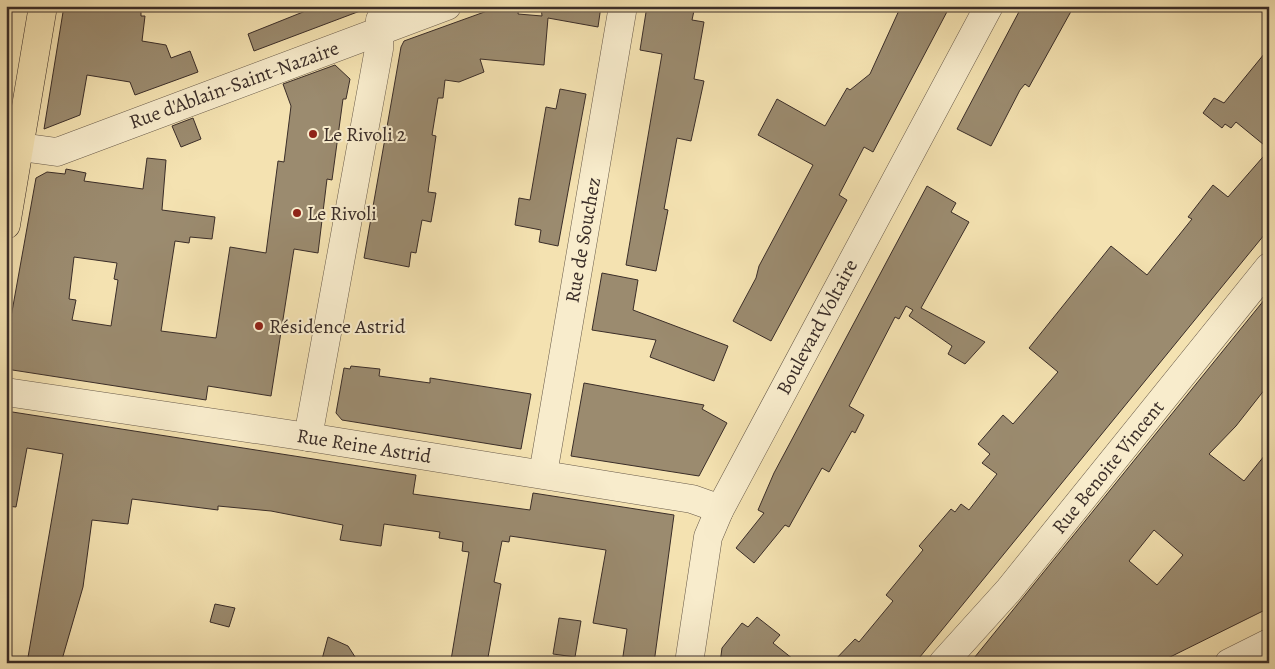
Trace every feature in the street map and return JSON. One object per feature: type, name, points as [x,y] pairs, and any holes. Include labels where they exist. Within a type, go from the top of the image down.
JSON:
[{"type":"main road","points":[[6,118],[25,6]]},
{"type":"main road","points":[[6,225],[12,147],[43,6]]},
{"type":"street","name":"Rue d'Ablain-Saint-Nazaire","points":[[12,147],[57,152],[383,19],[447,6]]},
{"type":"street","name":"Rue de Souchez","points":[[543,474],[623,6]]},
{"type":"street","name":"Boulevard Voltaire","points":[[689,663],[708,537],[719,511],[989,6]]},
{"type":"street","points":[[308,437],[383,19]]},
{"type":"street","name":"Rue Benoite Vincent","points":[[943,663],[1008,592],[1269,267]]},
{"type":"street","name":"Rue Reine Astrid","points":[[6,392],[543,474],[692,499],[709,504],[719,511]]},
{"type":"street","points":[[1229,663],[1267,649]]},
{"type":"building","points":[[64,6],[116,6],[141,11],[141,16],[145,16],[142,41],[166,45],[171,58],[190,51],[198,72],[135,95],[130,82],[87,75],[80,115],[44,129]]},
{"type":"building","points":[[318,6],[368,6],[368,8],[254,51],[248,34]]},
{"type":"building","points":[[501,6],[519,6],[518,14],[542,16],[541,6],[601,6],[598,27],[548,18],[544,65],[480,59],[484,72],[459,82],[445,80],[443,98],[438,98],[432,135],[436,136],[428,192],[436,193],[431,222],[422,220],[416,253],[411,252],[409,267],[364,258],[401,47],[404,41]]},
{"type":"building","points":[[647,6],[695,6],[692,20],[704,22],[694,79],[704,81],[691,141],[677,138],[664,209],[668,210],[656,271],[626,265],[662,54],[640,50]]},
{"type":"building","points":[[901,6],[950,6],[873,152],[864,147],[839,195],[847,200],[771,341],[733,321],[756,278],[759,266],[813,165],[758,135],[777,99],[825,126],[847,88],[850,90],[870,74]]},
{"type":"building","points":[[1022,6],[1074,6],[1029,87],[1025,84],[1020,90],[991,146],[957,129]]},
{"type":"building","points":[[1269,48],[1269,149],[1236,122],[1231,128],[1225,124],[1222,128],[1203,113],[1214,98],[1224,103]]},
{"type":"building","points":[[335,65],[350,79],[346,99],[343,99],[332,180],[327,179],[318,253],[294,249],[271,396],[208,386],[206,400],[6,369],[6,345],[36,178],[47,172],[65,174],[66,169],[86,173],[84,181],[143,189],[147,158],[166,160],[162,210],[215,217],[212,239],[190,237],[189,243],[175,241],[161,331],[216,338],[230,247],[266,253],[278,161],[284,162],[291,106],[283,84]],"holes":[[[74,257],[117,263],[114,279],[118,280],[111,326],[72,320],[76,300],[69,299]]]},
{"type":"building","points":[[560,89],[586,94],[558,246],[539,242],[541,230],[515,225],[519,198],[530,200],[546,107],[556,109]]},
{"type":"building","points":[[193,118],[201,139],[181,147],[172,126]]},
{"type":"building","points":[[1269,150],[1269,229],[915,663],[832,663],[855,639],[859,642],[893,601],[886,595],[923,550],[919,546],[951,509],[955,512],[961,504],[969,510],[997,474],[982,463],[990,454],[978,444],[1003,415],[1013,424],[1058,372],[1029,348],[1111,246],[1147,275],[1192,219],[1188,217],[1213,185],[1228,197]]},
{"type":"building","points":[[927,186],[956,203],[951,212],[969,222],[921,308],[985,342],[965,364],[948,354],[952,346],[909,316],[913,310],[906,306],[899,319],[895,317],[849,406],[864,415],[855,433],[852,431],[829,472],[822,468],[789,527],[785,525],[754,563],[736,548],[764,513],[758,510],[774,473]]},
{"type":"building","points":[[602,273],[638,280],[633,310],[728,346],[714,381],[650,357],[656,340],[592,330]]},
{"type":"building","points":[[1269,294],[1269,384],[1236,426],[1209,454],[1244,481],[1269,450],[1269,608],[1158,663],[970,663]],"holes":[[[1154,530],[1183,555],[1157,585],[1129,561]]]},
{"type":"building","points":[[351,366],[380,369],[379,376],[430,383],[430,378],[531,394],[521,449],[342,420],[336,413],[344,368],[350,369]]},
{"type":"building","points":[[584,383],[704,405],[702,409],[727,423],[699,476],[571,456]]},
{"type":"building","points":[[6,411],[416,475],[413,494],[530,510],[533,493],[674,515],[654,663],[622,663],[627,629],[593,623],[606,550],[510,536],[509,542],[502,541],[494,582],[501,584],[487,663],[465,663],[451,660],[469,552],[462,551],[463,542],[439,538],[440,532],[384,524],[381,546],[340,540],[343,525],[271,511],[218,506],[218,510],[132,499],[128,524],[92,520],[83,587],[61,663],[27,663],[63,454],[27,448],[16,507],[6,506]]},
{"type":"building","points":[[215,604],[235,608],[229,627],[210,622]]},
{"type":"building","points":[[757,617],[780,635],[773,643],[798,663],[720,663],[722,648],[742,623],[748,627]]},
{"type":"building","points":[[559,618],[581,621],[575,657],[553,654]]},
{"type":"building","points":[[328,637],[348,646],[359,663],[321,663]]},
{"type":"place","name":"Le Rivoli 2","points":[[313,134]]},
{"type":"place","name":"Le Rivoli","points":[[297,213]]},
{"type":"place","name":"Résidence Astrid","points":[[259,326]]}]
